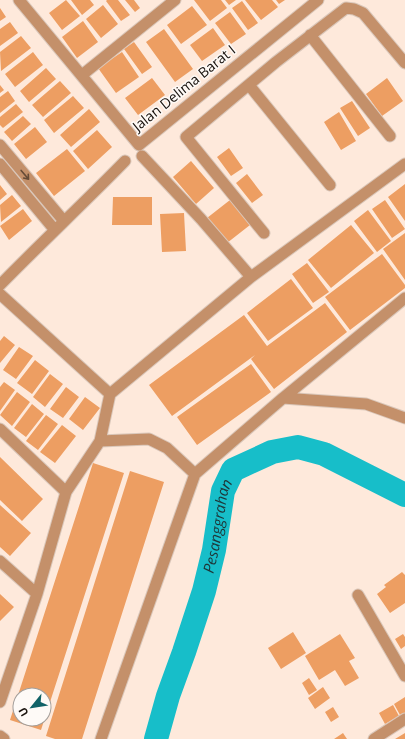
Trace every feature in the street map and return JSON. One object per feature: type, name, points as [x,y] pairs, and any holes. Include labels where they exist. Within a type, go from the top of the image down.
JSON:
[{"type":"street","points":[[82,75],[175,0]]},
{"type":"street","name":"Jalan Delima Barat I","points":[[25,2],[139,145],[318,0]]},
{"type":"street","points":[[264,233],[186,137],[310,35],[346,8],[354,9],[363,13],[405,63]]},
{"type":"street","points":[[310,35],[390,136]]},
{"type":"street","points":[[249,85],[330,185]]},
{"type":"street","points":[[0,145],[63,220]]},
{"type":"street","points":[[142,156],[201,219],[251,277]]},
{"type":"street","points":[[0,285],[63,220],[79,208],[125,161]]},
{"type":"street","points":[[0,164],[54,229]]},
{"type":"street","points":[[0,702],[37,594],[66,492],[100,441],[110,394],[251,277],[405,164]]},
{"type":"street","points":[[0,294],[110,394]]},
{"type":"street","points":[[101,739],[196,474],[283,398],[405,298]]},
{"type":"street","points":[[283,398],[366,404],[405,418]]},
{"type":"street","points":[[0,429],[66,492]]},
{"type":"street","points":[[100,441],[149,439],[167,448],[196,474]]},
{"type":"street","points":[[0,561],[37,594]]},
{"type":"street","points":[[358,595],[405,676]]},
{"type":"street","points":[[374,739],[405,719]]},
{"type":"street","points":[[0,736],[4,739]]},
{"type":"building","points":[[66,0],[80,16],[62,30],[49,13]]},
{"type":"building","points":[[71,0],[90,0],[94,5],[82,15]]},
{"type":"building","points":[[118,0],[130,15],[121,21],[106,1]]},
{"type":"building","points":[[125,0],[134,0],[140,8],[135,12]]},
{"type":"building","points":[[194,0],[221,0],[227,8],[210,21]]},
{"type":"building","points":[[225,0],[236,0],[229,5]]},
{"type":"building","points":[[245,0],[272,0],[278,7],[261,20]]},
{"type":"building","points":[[276,0],[285,0],[279,4]]},
{"type":"building","points":[[242,1],[258,23],[248,30],[232,8]]},
{"type":"building","points":[[103,5],[118,24],[101,38],[86,19]]},
{"type":"building","points":[[192,6],[207,25],[181,44],[167,25]]},
{"type":"building","points":[[0,8],[6,17],[0,21]]},
{"type":"building","points":[[230,12],[246,34],[231,44],[215,23]]},
{"type":"building","points":[[83,21],[98,42],[77,58],[62,37]]},
{"type":"building","points":[[10,22],[18,33],[0,46],[0,29]]},
{"type":"building","points":[[213,28],[225,45],[202,61],[190,45]]},
{"type":"building","points":[[164,29],[193,69],[175,82],[146,42]]},
{"type":"building","points":[[21,36],[31,48],[1,71],[0,52]]},
{"type":"building","points":[[134,42],[152,67],[142,74],[124,49]]},
{"type":"building","points":[[33,52],[43,65],[15,87],[5,74]]},
{"type":"building","points":[[122,52],[139,77],[116,93],[98,68]]},
{"type":"building","points":[[46,68],[56,79],[29,102],[20,91]]},
{"type":"building","points":[[152,78],[165,95],[138,115],[125,98]]},
{"type":"building","points":[[387,78],[403,101],[382,116],[366,94]]},
{"type":"building","points":[[60,81],[71,93],[43,117],[32,105]]},
{"type":"building","points":[[0,85],[4,90],[0,93]]},
{"type":"building","points":[[8,91],[15,101],[0,113],[0,97]]},
{"type":"building","points":[[73,96],[84,108],[54,133],[44,120]]},
{"type":"building","points":[[352,101],[370,128],[358,136],[340,108]]},
{"type":"building","points":[[16,104],[23,112],[3,128],[0,125],[0,117]]},
{"type":"building","points":[[89,109],[100,122],[71,147],[60,135]]},
{"type":"building","points":[[339,112],[356,141],[341,150],[324,122]]},
{"type":"building","points":[[23,116],[31,124],[12,141],[4,132]]},
{"type":"building","points":[[35,127],[47,142],[26,159],[14,144]]},
{"type":"building","points":[[97,130],[112,147],[88,169],[73,151]]},
{"type":"building","points":[[229,148],[243,168],[231,176],[217,157]]},
{"type":"building","points":[[67,149],[85,171],[54,196],[36,173]]},
{"type":"building","points":[[191,161],[214,188],[196,204],[173,177]]},
{"type":"building","points":[[247,174],[263,195],[252,203],[236,183]]},
{"type":"building","points":[[405,184],[405,221],[388,197]]},
{"type":"building","points":[[0,185],[7,194],[0,200]]},
{"type":"building","points":[[12,195],[21,206],[1,222],[0,205]]},
{"type":"building","points":[[113,197],[152,197],[152,225],[112,225]]},
{"type":"building","points":[[230,200],[250,225],[227,243],[207,218]]},
{"type":"building","points":[[385,200],[405,229],[392,238],[372,209]]},
{"type":"building","points":[[23,209],[32,221],[9,240],[0,226]]},
{"type":"building","points":[[368,210],[391,241],[377,252],[354,221]]},
{"type":"building","points":[[184,213],[186,251],[162,252],[160,214]]},
{"type":"building","points":[[351,225],[374,253],[331,288],[308,260]]},
{"type":"building","points":[[405,233],[405,280],[383,249]]},
{"type":"building","points":[[382,254],[405,285],[405,288],[350,330],[325,297]]},
{"type":"building","points":[[307,263],[329,292],[313,303],[292,274]]},
{"type":"building","points":[[291,279],[313,308],[268,341],[247,313]]},
{"type":"building","points":[[325,303],[347,332],[274,389],[251,359],[255,355],[172,416],[149,385],[244,315],[267,346]]},
{"type":"building","points":[[4,336],[15,345],[0,363],[0,341]]},
{"type":"building","points":[[19,347],[33,356],[16,379],[3,370]]},
{"type":"building","points":[[35,360],[49,371],[32,394],[17,383]]},
{"type":"building","points":[[251,364],[271,392],[197,445],[177,417]]},
{"type":"building","points":[[50,374],[63,384],[45,407],[33,397]]},
{"type":"building","points":[[4,382],[15,390],[0,411],[0,387]]},
{"type":"building","points":[[66,387],[79,397],[63,418],[50,409]]},
{"type":"building","points":[[17,392],[30,402],[12,426],[0,415]]},
{"type":"building","points":[[85,397],[100,408],[83,430],[69,419]]},
{"type":"building","points":[[32,404],[44,414],[26,437],[14,428]]},
{"type":"building","points":[[46,415],[58,424],[38,450],[26,441]]},
{"type":"building","points":[[62,425],[76,436],[55,463],[40,452]]},
{"type":"building","points":[[0,457],[43,499],[22,521],[0,500]]},
{"type":"building","points":[[93,463],[124,473],[52,696],[52,687],[21,687]]},
{"type":"building","points":[[130,471],[164,482],[82,739],[55,739],[46,736],[49,727],[52,727],[52,717]]},
{"type":"building","points":[[0,505],[31,533],[10,556],[0,547]]},
{"type":"building","points":[[402,572],[405,575],[405,603],[390,613],[377,594],[386,587],[384,585]]},
{"type":"building","points":[[0,594],[14,607],[0,621]]},
{"type":"building","points":[[293,632],[306,653],[281,669],[268,648]]},
{"type":"building","points":[[340,634],[355,658],[349,661],[359,678],[345,686],[335,670],[319,680],[305,656]]},
{"type":"building","points":[[403,634],[405,637],[405,646],[401,649],[395,639]]},
{"type":"building","points":[[309,678],[317,690],[309,695],[302,683]]},
{"type":"building","points":[[323,687],[330,698],[315,709],[308,698]]},
{"type":"building","points":[[405,697],[405,713],[400,715],[394,704]]},
{"type":"building","points":[[393,705],[399,716],[385,724],[379,713]]},
{"type":"building","points":[[333,707],[339,717],[331,722],[325,712]]},
{"type":"building","points":[[32,727],[42,727],[41,730]]},
{"type":"building","points":[[343,733],[347,739],[334,739]]},
{"type":"building","points":[[405,733],[405,739],[395,739]]},
{"type":"waterway","name":"Pesanggrahan","points":[[156,739],[168,696],[204,591],[214,550],[223,491],[233,470],[272,452],[298,447],[324,454],[405,495]]}]
